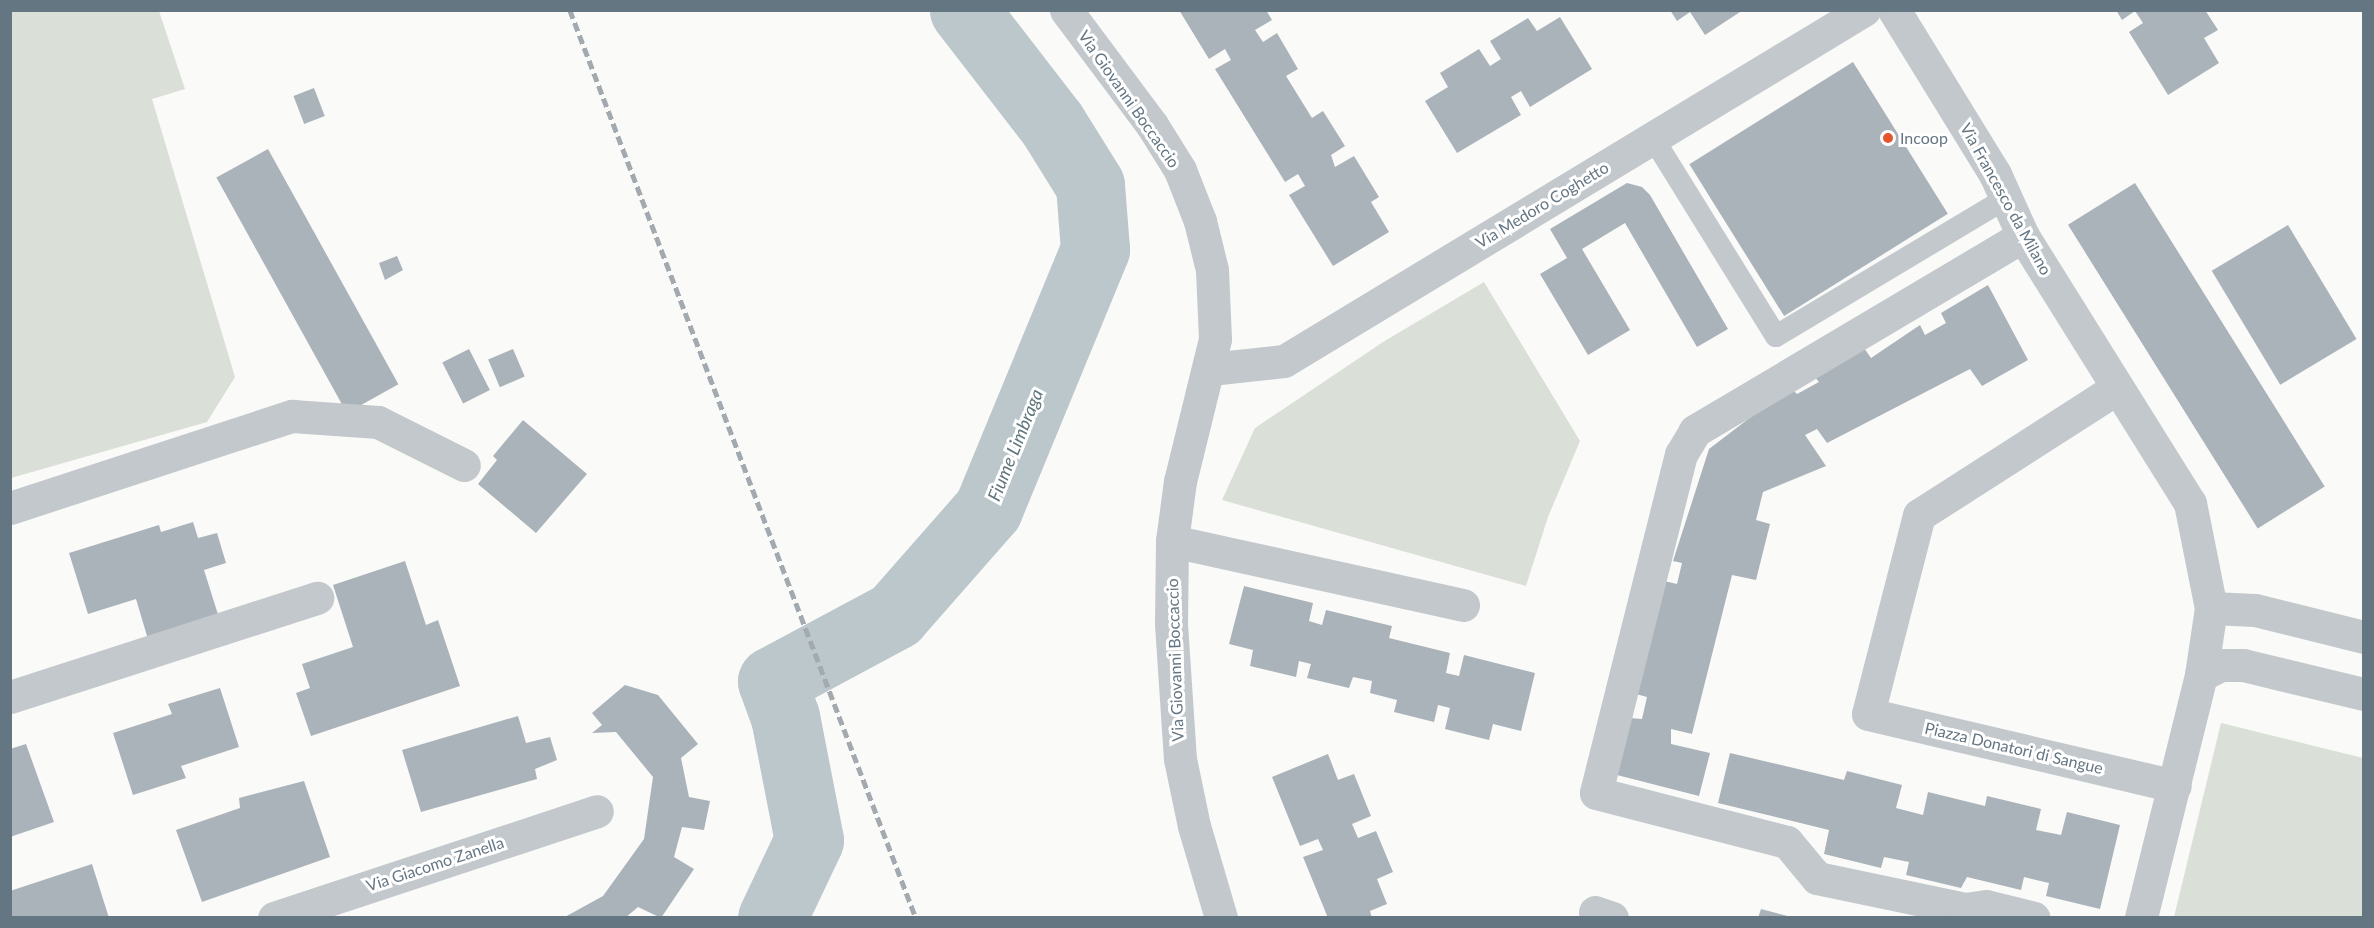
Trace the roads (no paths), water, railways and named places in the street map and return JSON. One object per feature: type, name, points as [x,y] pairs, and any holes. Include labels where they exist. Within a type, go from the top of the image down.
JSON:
[{"type":"street","name":"Via Giovanni Boccaccio","points":[[1066,10],[1152,125],[1188,190],[1212,270],[1215,339],[1210,369],[1180,482],[1172,541],[1174,698],[1180,759],[1194,826],[1221,918]]},
{"type":"street","name":"Via Medoro Coghetto","points":[[1210,369],[1284,361],[1864,10]]},
{"type":"street","name":"Via Francesco da Milano","points":[[1894,10],[2007,198],[2023,237],[2117,388]]},
{"type":"street","points":[[2023,237],[1695,431],[1681,454],[1596,793],[1787,842],[1817,878],[1965,909],[1986,906],[2034,918]]},
{"type":"street","points":[[2117,388],[2190,503],[2211,608],[2201,675],[2175,786],[2140,918]]},
{"type":"street","name":"Piazza Donatori di Sangue","points":[[2117,388],[1919,515],[1868,714],[2175,786]]},
{"type":"street","points":[[10,508],[292,416],[378,422],[464,465]]},
{"type":"street","points":[[1172,541],[1463,605]]},
{"type":"street","points":[[10,697],[317,598]]},
{"type":"street","points":[[2211,608],[2254,610],[2364,637]]},
{"type":"street","points":[[2201,675],[2221,665],[2243,665],[2364,694]]},
{"type":"street","name":"Via Giacomo Zanella","points":[[274,918],[597,811]]},
{"type":"lane","points":[[1653,138],[1776,336],[2007,198]]},
{"type":"waterway","name":"Fiume Limbraga","points":[[772,918],[809,840],[785,717],[772,681],[895,615],[988,509],[1095,249],[1090,185],[1052,124],[964,10]]},
{"type":"railway","points":[[570,10],[916,918]]},
{"type":"place","name":"Incoop","points":[[1888,138]]}]
